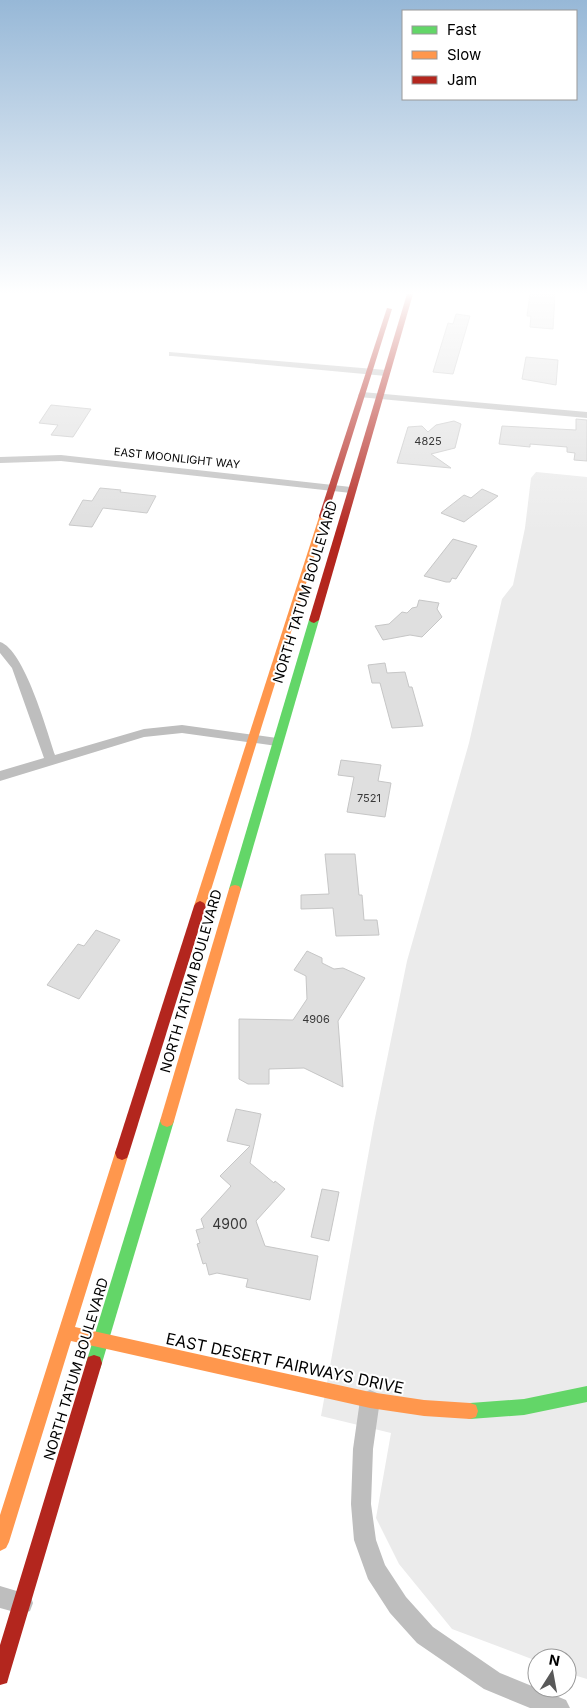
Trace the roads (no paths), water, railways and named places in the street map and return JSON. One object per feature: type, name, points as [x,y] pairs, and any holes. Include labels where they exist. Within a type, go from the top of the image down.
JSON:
[{"type":"main road","name":"NORTH TATUM BOULEVARD","points":[[0,1542],[65,1332],[102,1222],[252,739],[369,374]]},
{"type":"main road","name":"NORTH TATUM BOULEVARD","points":[[0,1676],[386,374]]},
{"type":"main road","name":"EAST DESERT FAIRWAYS DRIVE","points":[[65,1332],[370,1400],[406,1406],[457,1411],[514,1408],[587,1394]]},
{"type":"street","points":[[362,395],[587,415]]},
{"type":"street","name":"EAST MOONLIGHT WAY","points":[[0,460],[62,458],[351,490]]},
{"type":"street","points":[[0,646],[11,657],[20,673],[51,760]]},
{"type":"street","points":[[0,776],[144,733],[163,730],[182,729],[277,742]]},
{"type":"street","points":[[370,1400],[363,1449],[361,1504],[365,1540],[376,1571],[398,1605],[425,1635],[492,1681],[558,1708]]},
{"type":"street","points":[[0,1597],[22,1603]]}]
